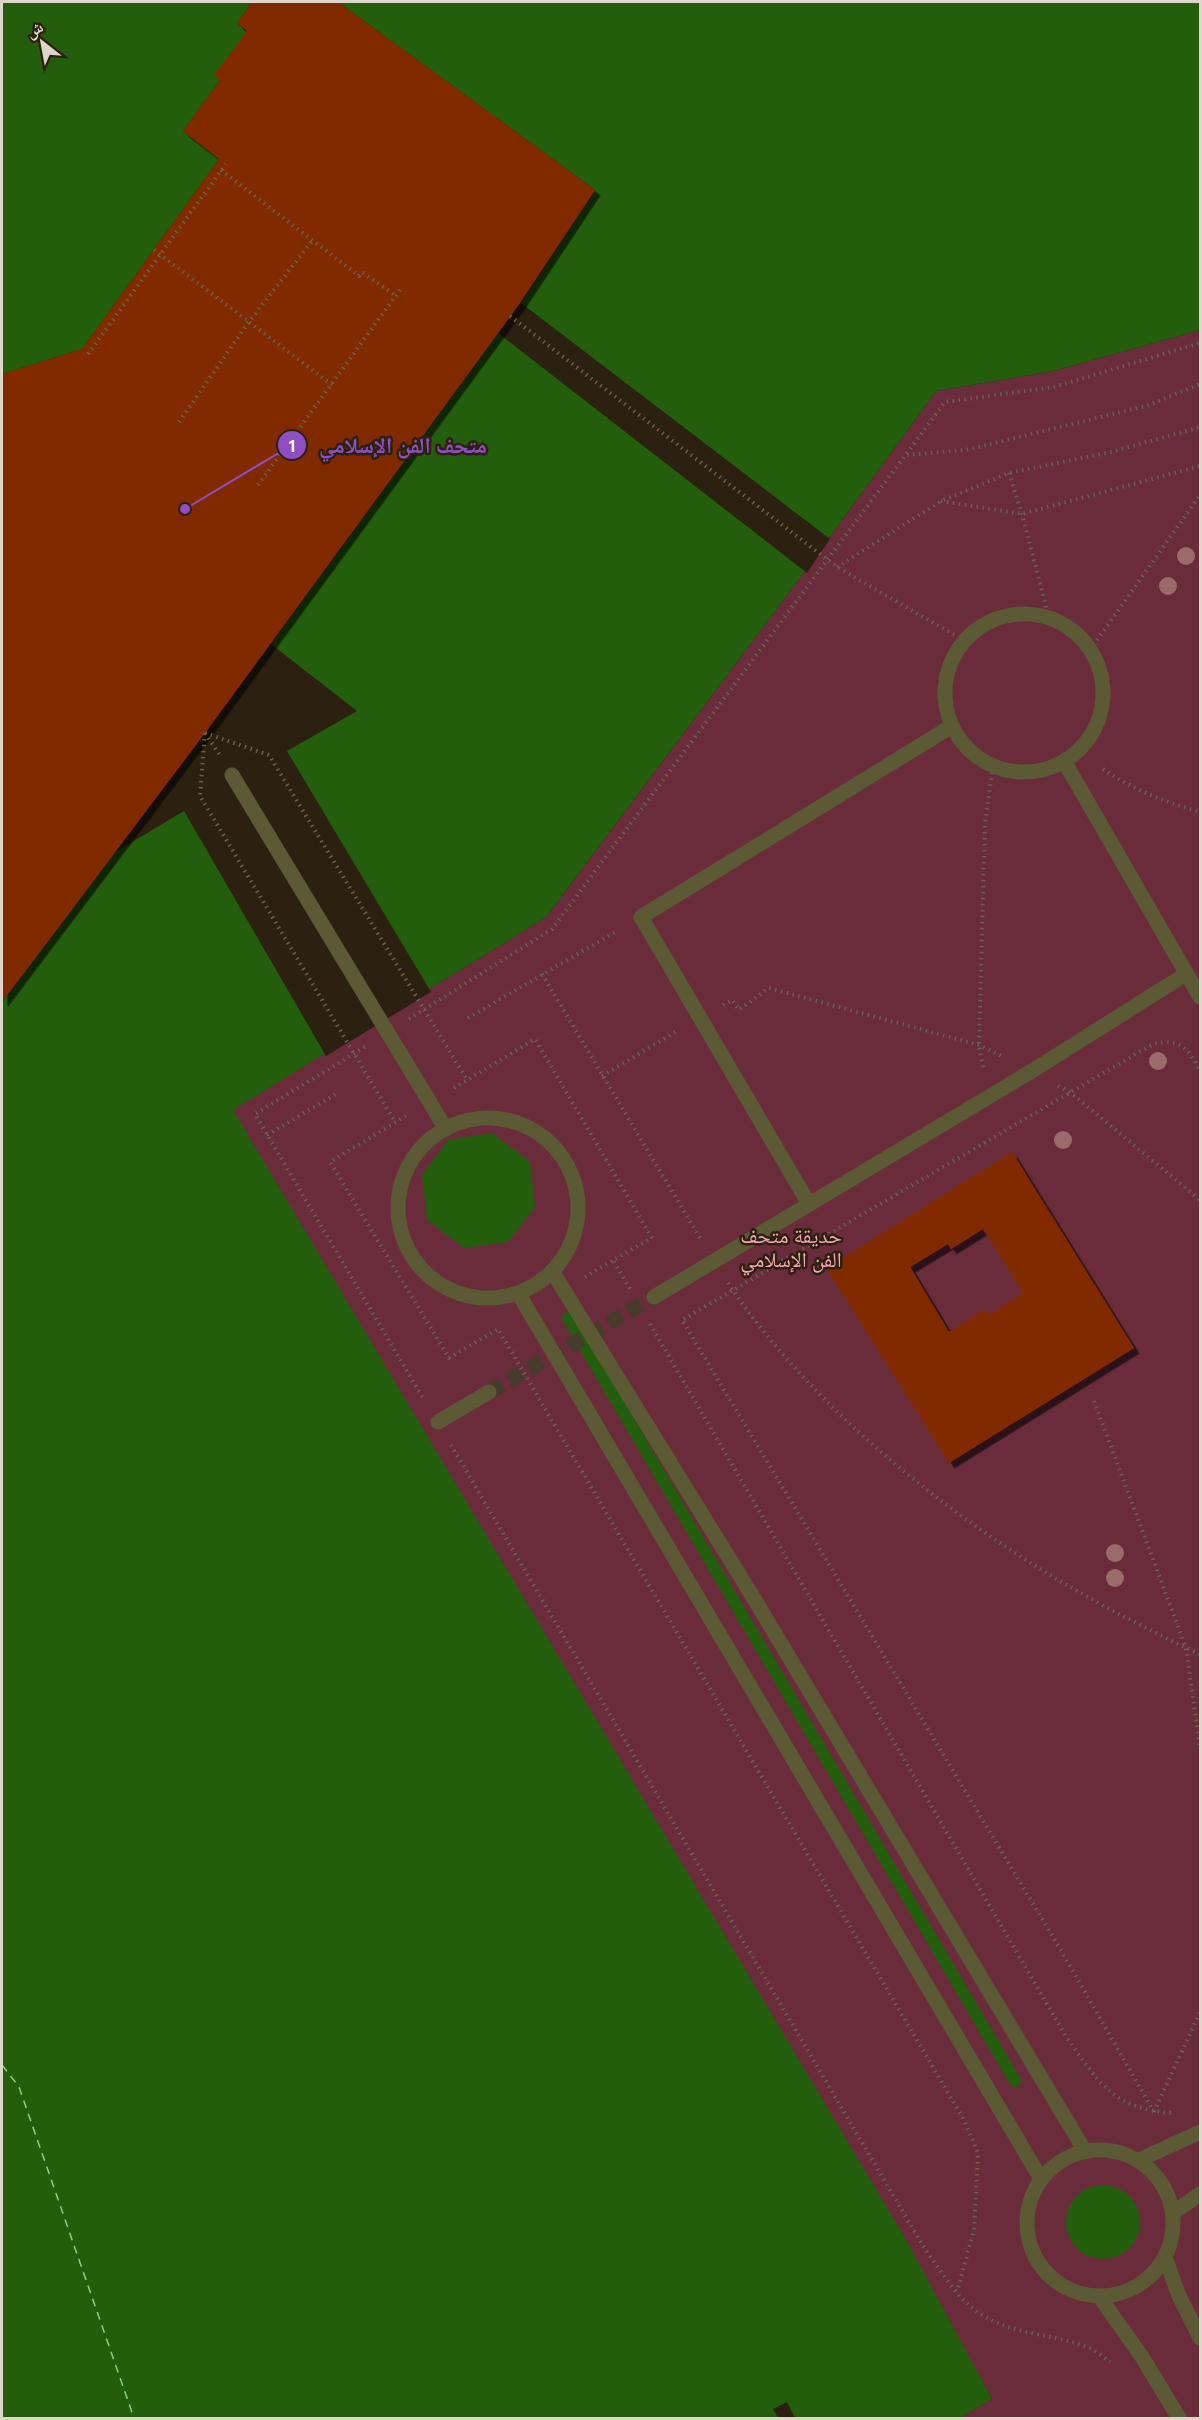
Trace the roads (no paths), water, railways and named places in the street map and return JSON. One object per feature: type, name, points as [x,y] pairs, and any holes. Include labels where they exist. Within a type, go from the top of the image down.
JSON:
[{"type":"street","points":[[1012,615],[1049,618],[1079,636],[1100,668],[1103,688],[1102,708],[1095,728],[1084,745],[1064,761],[1047,769],[1011,772],[993,766],[976,756],[962,742],[952,726],[946,709],[945,691],[954,656],[978,629],[995,620],[1012,615]]},
{"type":"street","points":[[809,1203],[641,917],[952,726]]},
{"type":"street","points":[[1064,761],[1200,997]]},
{"type":"street","points":[[232,775],[446,1129]]},
{"type":"street","points":[[654,1297],[1032,1071],[1186,974]]},
{"type":"street","points":[[496,1118],[521,1123],[546,1138],[566,1160],[577,1189],[578,1218],[570,1247],[552,1272],[536,1284],[518,1293],[484,1298],[451,1290],[436,1282],[417,1263],[403,1240],[398,1213],[401,1186],[412,1161],[429,1141],[446,1129],[470,1119],[496,1118]]},
{"type":"street","points":[[552,1272],[753,1597],[1085,2151]]},
{"type":"street","points":[[518,1293],[1041,2179]]},
{"type":"street","points":[[438,1422],[489,1392]]},
{"type":"street","points":[[1139,2160],[1200,2132]]},
{"type":"street","points":[[1085,2151],[1113,2151],[1139,2160],[1155,2174],[1167,2193],[1173,2213],[1172,2236],[1165,2258],[1153,2274],[1137,2286],[1119,2294],[1099,2296],[1076,2293],[1055,2282],[1039,2266],[1030,2245],[1026,2222],[1030,2199],[1041,2179],[1053,2166],[1068,2156],[1085,2151]]},
{"type":"street","points":[[1173,2213],[1200,2194]]},
{"type":"street","points":[[1165,2258],[1179,2296],[1200,2338]]},
{"type":"street","points":[[1099,2296],[1142,2357],[1179,2418]]},
{"type":"waterway","points":[[568,1318],[1015,2081]]},
{"type":"tunnel","points":[[489,1392],[654,1297]]},
{"type":"place","name":"متحف الفن الإسلامي","points":[[185,509]]},
{"type":"park label","name":"حديقة متحف الفن الإسلامي","points":[[791,1247]]}]
